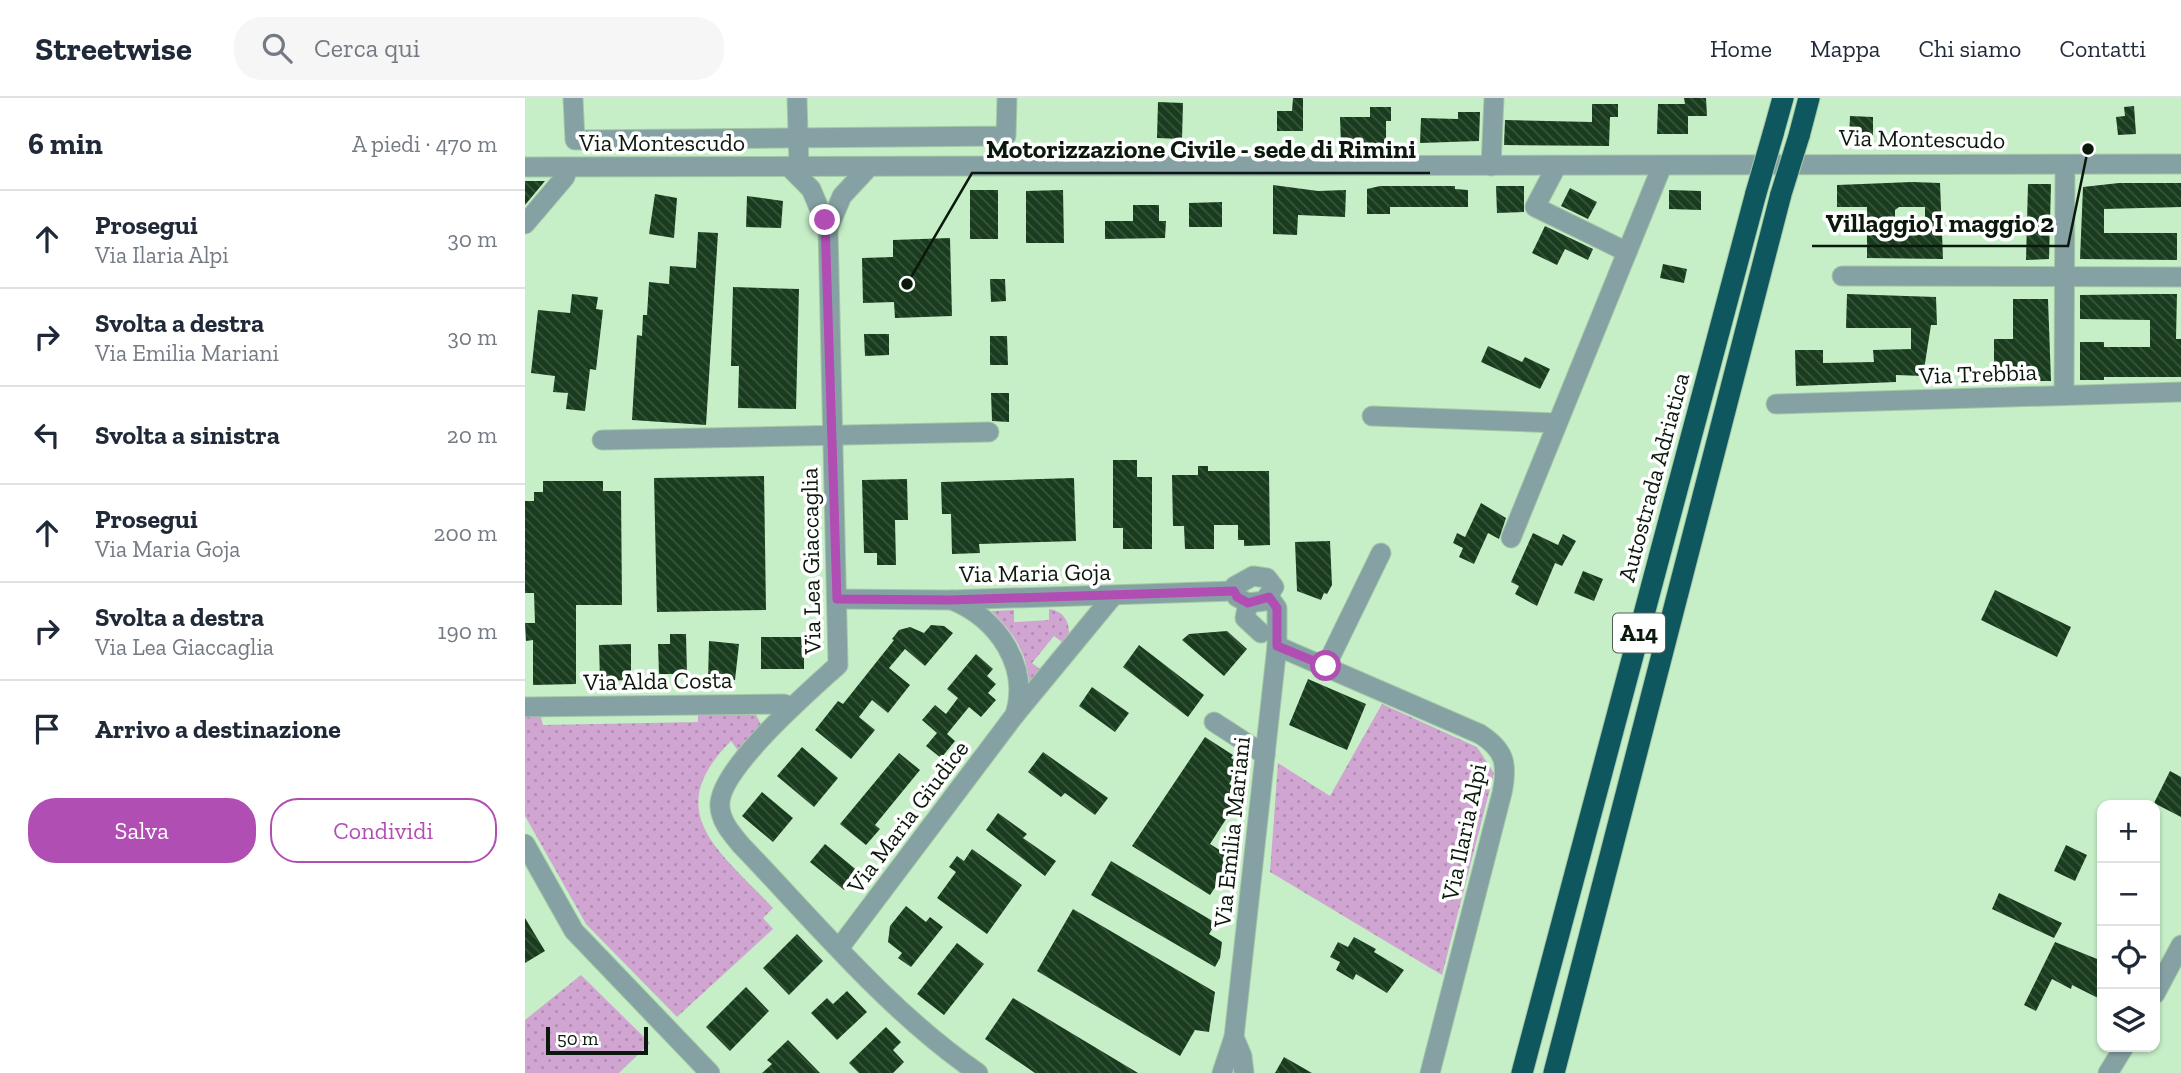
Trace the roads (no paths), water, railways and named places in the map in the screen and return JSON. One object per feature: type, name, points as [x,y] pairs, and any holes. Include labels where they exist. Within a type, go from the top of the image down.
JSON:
[{"type":"highway","name":"Autostrada Adriatica","points":[[1522,1073],[1783,98]]},
{"type":"highway","name":"A14","points":[[1554,1073],[1781,194],[1809,98]]},
{"type":"street","name":"Via Montescudo","points":[[573,98],[575,139],[1006,136],[1007,98]]},
{"type":"street","points":[[797,98],[798,138],[794,167],[828,205]]},
{"type":"street","points":[[1490,166],[1493,98]]},
{"type":"street","name":"Via Montescudo","points":[[525,167],[1556,167],[1819,162],[2065,166],[2181,164]]},
{"type":"street","points":[[1511,538],[1662,166]]},
{"type":"street","points":[[2064,395],[2065,166]]},
{"type":"street","name":"Via Lea Giaccaglia","points":[[830,167],[835,179],[828,205],[828,229],[838,665],[792,707],[730,774],[722,790],[720,808],[727,827],[741,845],[840,947],[934,1043],[978,1073]]},
{"type":"street","name":"Via Lea Giaccaglia","points":[[828,205],[869,167]]},
{"type":"street","points":[[1556,167],[1535,207],[1627,251]]},
{"type":"street","points":[[525,223],[565,177],[568,168]]},
{"type":"street","points":[[1842,276],[2064,279],[2181,277]]},
{"type":"street","name":"Via Trebbia","points":[[1776,404],[2181,392]]},
{"type":"street","points":[[1372,416],[1557,423]]},
{"type":"street","points":[[603,440],[989,432]]},
{"type":"street","points":[[1326,666],[1381,553]]},
{"type":"street","points":[[1241,597],[1269,597],[1274,587],[1267,578],[1260,576],[1239,582],[1241,597],[1245,618],[1261,633]]},
{"type":"street","name":"Via Maria Giudice","points":[[840,947],[1014,716],[1113,596]]},
{"type":"street","name":"Via Maria Goja","points":[[837,599],[1241,597]]},
{"type":"street","name":"Via Emilia Mariani","points":[[1223,1073],[1234,1037],[1277,646],[1277,608],[1269,597]]},
{"type":"street","name":"Via Maria Giudice","points":[[951,600],[989,623],[1008,649],[1019,682],[1014,716]]},
{"type":"street","name":"Via Ilaria Alpi","points":[[1277,646],[1480,734],[1496,745],[1505,757],[1506,773],[1502,793],[1430,1073]]},
{"type":"street","name":"Via Alda Costa","points":[[525,707],[784,704],[792,707]]},
{"type":"street","points":[[1214,722],[1265,755]]},
{"type":"street","points":[[525,844],[574,931],[710,1073]]},
{"type":"street","points":[[2158,989],[2181,945]]},
{"type":"street","points":[[1234,1037],[1242,1056],[1244,1073]]},
{"type":"street","points":[[2108,1073],[2121,1052]]},
{"type":"place","name":"Villaggio I maggio 2","points":[[2088,149]]},
{"type":"place","name":"Motorizzazione Civile - sede di Rimini","points":[[907,284]]}]
